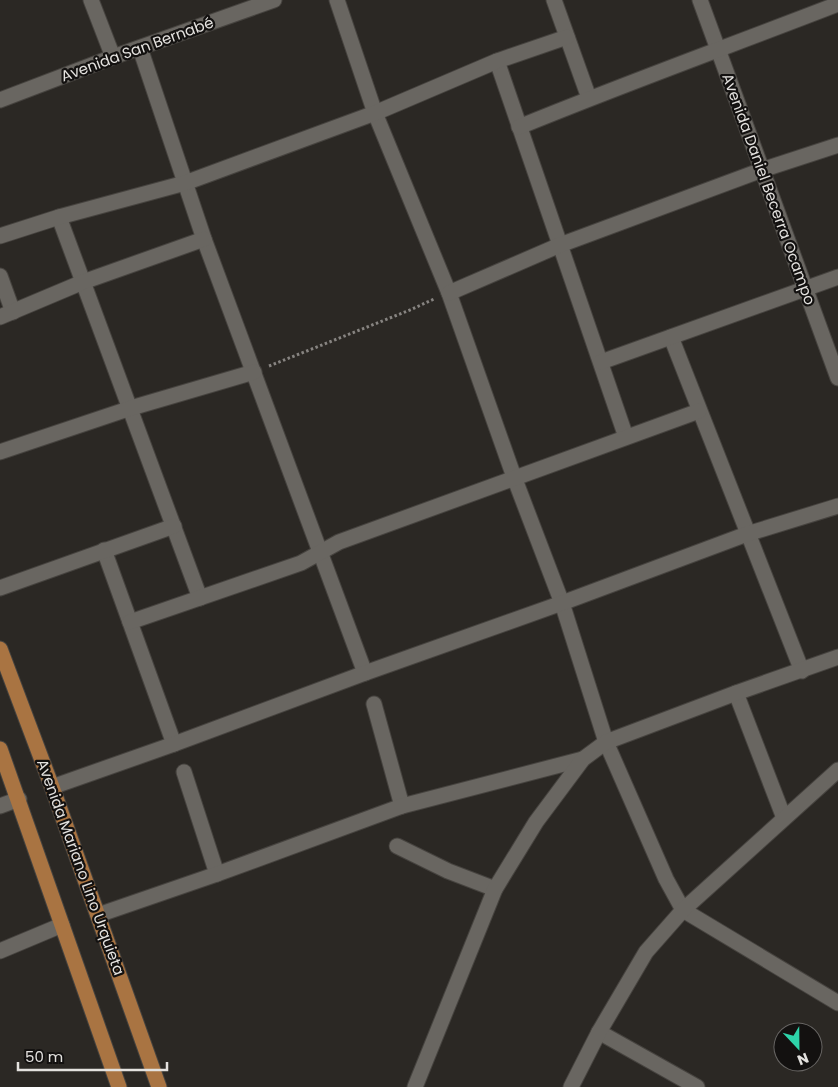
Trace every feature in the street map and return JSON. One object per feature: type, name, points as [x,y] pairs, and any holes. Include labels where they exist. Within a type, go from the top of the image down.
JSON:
[{"type":"main road","name":"Avenida Mariano Lino Urquieta","points":[[0,649],[52,787],[159,1087]]},
{"type":"main road","points":[[0,749],[119,1087]]},
{"type":"street","points":[[91,0],[113,57]]},
{"type":"street","name":"Avenida San Bernabé","points":[[0,100],[113,57],[274,0]]},
{"type":"street","points":[[337,0],[375,113],[449,292],[514,477],[562,603],[606,742],[666,879],[683,910],[838,1003]]},
{"type":"street","points":[[554,0],[589,98]]},
{"type":"street","name":"Avenida Daniel Becerra Ocampo","points":[[700,0],[838,378]]},
{"type":"street","points":[[519,127],[589,98],[838,4]]},
{"type":"street","points":[[0,236],[59,217],[185,183],[375,113],[497,61],[567,37]]},
{"type":"street","points":[[140,48],[204,239],[365,673]]},
{"type":"street","points":[[497,61],[626,437]]},
{"type":"street","points":[[449,292],[560,245],[762,170],[838,145]]},
{"type":"street","points":[[59,217],[200,598]]},
{"type":"street","points":[[0,276],[7,314],[83,282],[204,239]]},
{"type":"street","points":[[600,362],[838,277]]},
{"type":"street","points":[[671,337],[802,671]]},
{"type":"street","points":[[0,452],[131,408],[254,372]]},
{"type":"street","points":[[130,622],[301,563],[339,542],[699,411]]},
{"type":"street","points":[[52,787],[562,603],[747,534],[838,506]]},
{"type":"street","points":[[0,588],[174,526]]},
{"type":"street","points":[[104,550],[174,744]]},
{"type":"street","points":[[414,1087],[495,888],[536,822],[584,760],[606,742],[838,657]]},
{"type":"street","points":[[736,693],[784,818]]},
{"type":"street","points":[[374,704],[402,806]]},
{"type":"street","points":[[98,915],[217,874],[402,806],[584,760]]},
{"type":"street","points":[[184,772],[217,874]]},
{"type":"street","points":[[572,1087],[599,1032],[646,952],[683,910],[837,772]]},
{"type":"street","points":[[0,806],[19,800]]},
{"type":"street","points":[[397,846],[448,871],[495,888]]},
{"type":"street","points":[[0,951],[62,925]]},
{"type":"street","points":[[599,1032],[697,1087]]},
{"type":"path","points":[[254,372],[410,310],[449,292]]}]
